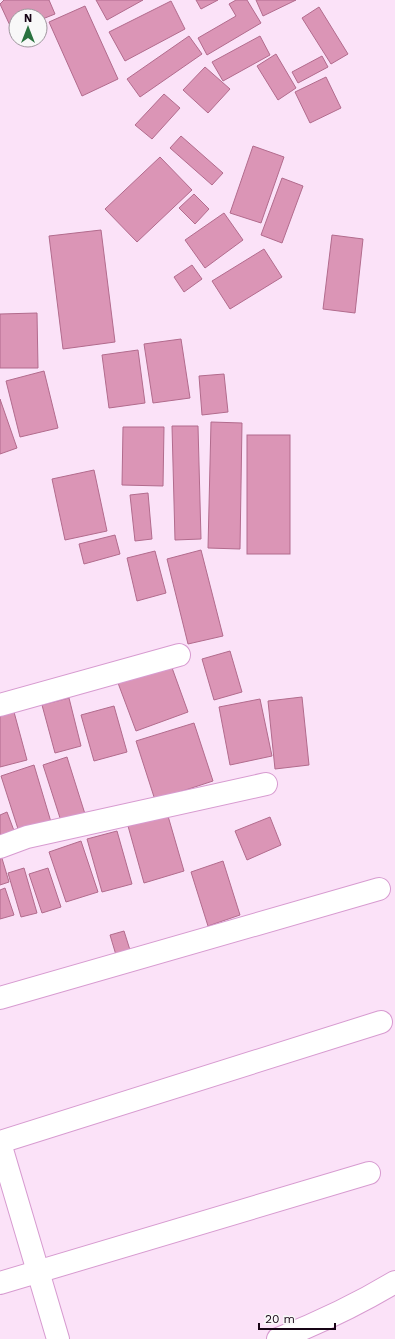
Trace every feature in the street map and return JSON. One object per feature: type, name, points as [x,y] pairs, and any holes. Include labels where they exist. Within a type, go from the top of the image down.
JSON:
[{"type":"street","points":[[0,705],[179,655]]},
{"type":"street","points":[[0,847],[28,837],[266,784]]},
{"type":"street","points":[[0,998],[378,889]]},
{"type":"street","points":[[58,1339],[0,1143],[381,1022]]},
{"type":"street","points":[[0,1283],[369,1173]]},
{"type":"street","points":[[278,1339],[325,1321],[395,1282]]},
{"type":"building","points":[[4,0],[49,0],[55,14],[48,17],[48,8],[8,8],[8,21],[0,4]]},
{"type":"building","points":[[96,0],[143,0],[107,20]]},
{"type":"building","points":[[196,0],[218,0],[201,9]]},
{"type":"building","points":[[236,0],[247,0],[261,23],[207,55],[198,38],[236,16],[229,4]]},
{"type":"building","points":[[256,0],[296,0],[263,16]]},
{"type":"building","points":[[171,1],[185,29],[125,61],[109,32]]},
{"type":"building","points":[[85,6],[118,79],[82,96],[49,22]]},
{"type":"building","points":[[319,7],[348,54],[331,64],[302,18]]},
{"type":"building","points":[[189,36],[202,54],[140,97],[127,79]]},
{"type":"building","points":[[260,36],[270,55],[223,81],[212,62]]},
{"type":"building","points":[[276,54],[296,88],[278,100],[257,66]]},
{"type":"building","points":[[322,56],[328,67],[298,83],[292,72]]},
{"type":"building","points":[[205,67],[230,89],[208,113],[183,90]]},
{"type":"building","points":[[326,77],[341,108],[310,123],[295,92]]},
{"type":"building","points":[[164,94],[180,108],[152,139],[135,125]]},
{"type":"building","points":[[181,136],[223,173],[212,185],[170,148]]},
{"type":"building","points":[[253,146],[284,157],[261,223],[230,213]]},
{"type":"building","points":[[160,157],[192,190],[137,242],[105,209]]},
{"type":"building","points":[[282,178],[303,186],[282,243],[261,235]]},
{"type":"building","points":[[194,194],[209,209],[195,224],[179,208]]},
{"type":"building","points":[[224,213],[243,240],[205,268],[185,240]]},
{"type":"building","points":[[101,230],[115,342],[63,349],[49,236]]},
{"type":"building","points":[[332,235],[363,239],[355,313],[323,309]]},
{"type":"building","points":[[264,249],[282,277],[230,309],[212,281]]},
{"type":"building","points":[[192,265],[202,279],[184,292],[174,277]]},
{"type":"building","points":[[37,313],[38,368],[0,368],[0,314]]},
{"type":"building","points":[[181,339],[190,398],[153,403],[144,344]]},
{"type":"building","points":[[138,350],[145,403],[109,408],[102,355]]},
{"type":"building","points":[[44,371],[58,428],[20,437],[6,381]]},
{"type":"building","points":[[224,374],[228,412],[202,415],[199,376]]},
{"type":"building","points":[[0,399],[17,448],[0,454]]},
{"type":"building","points":[[211,422],[242,423],[240,549],[208,548]]},
{"type":"building","points":[[172,426],[198,426],[201,539],[175,540]]},
{"type":"building","points":[[123,427],[164,427],[163,486],[122,485]]},
{"type":"building","points":[[247,435],[290,435],[290,554],[247,554]]},
{"type":"building","points":[[94,470],[107,531],[65,540],[52,479]]},
{"type":"building","points":[[148,493],[152,539],[135,541],[130,495]]},
{"type":"building","points":[[115,535],[120,554],[84,564],[79,544]]},
{"type":"building","points":[[201,550],[223,636],[188,644],[167,559]]},
{"type":"building","points":[[155,551],[166,593],[137,601],[127,558]]},
{"type":"building","points":[[230,651],[242,692],[214,700],[202,659]]},
{"type":"building","points":[[171,665],[188,712],[136,731],[118,683]]},
{"type":"building","points":[[302,697],[309,765],[275,769],[268,701]]},
{"type":"building","points":[[69,698],[81,746],[55,753],[42,705]]},
{"type":"building","points":[[260,699],[272,756],[230,765],[219,707]]},
{"type":"building","points":[[114,706],[127,752],[94,761],[81,715]]},
{"type":"building","points":[[14,712],[27,760],[0,767],[0,715]]},
{"type":"building","points":[[194,723],[213,781],[155,800],[136,741]]},
{"type":"building","points":[[67,757],[85,814],[61,821],[43,765]]},
{"type":"building","points":[[34,765],[51,822],[19,832],[1,776]]},
{"type":"building","points":[[7,812],[16,836],[0,842],[0,815]]},
{"type":"building","points":[[168,816],[184,871],[144,883],[128,826]]},
{"type":"building","points":[[270,817],[281,845],[247,860],[235,831]]},
{"type":"building","points":[[117,831],[132,884],[102,892],[87,839]]},
{"type":"building","points":[[81,841],[98,892],[66,902],[49,852]]},
{"type":"building","points":[[1,855],[9,882],[0,885],[0,856]]},
{"type":"building","points":[[223,861],[240,915],[208,926],[191,872]]},
{"type":"building","points":[[24,868],[37,913],[21,917],[8,873]]},
{"type":"building","points":[[48,868],[61,907],[42,913],[29,874]]},
{"type":"building","points":[[5,888],[14,915],[0,919],[0,890]]},
{"type":"building","points":[[124,931],[130,950],[116,955],[110,935]]}]
